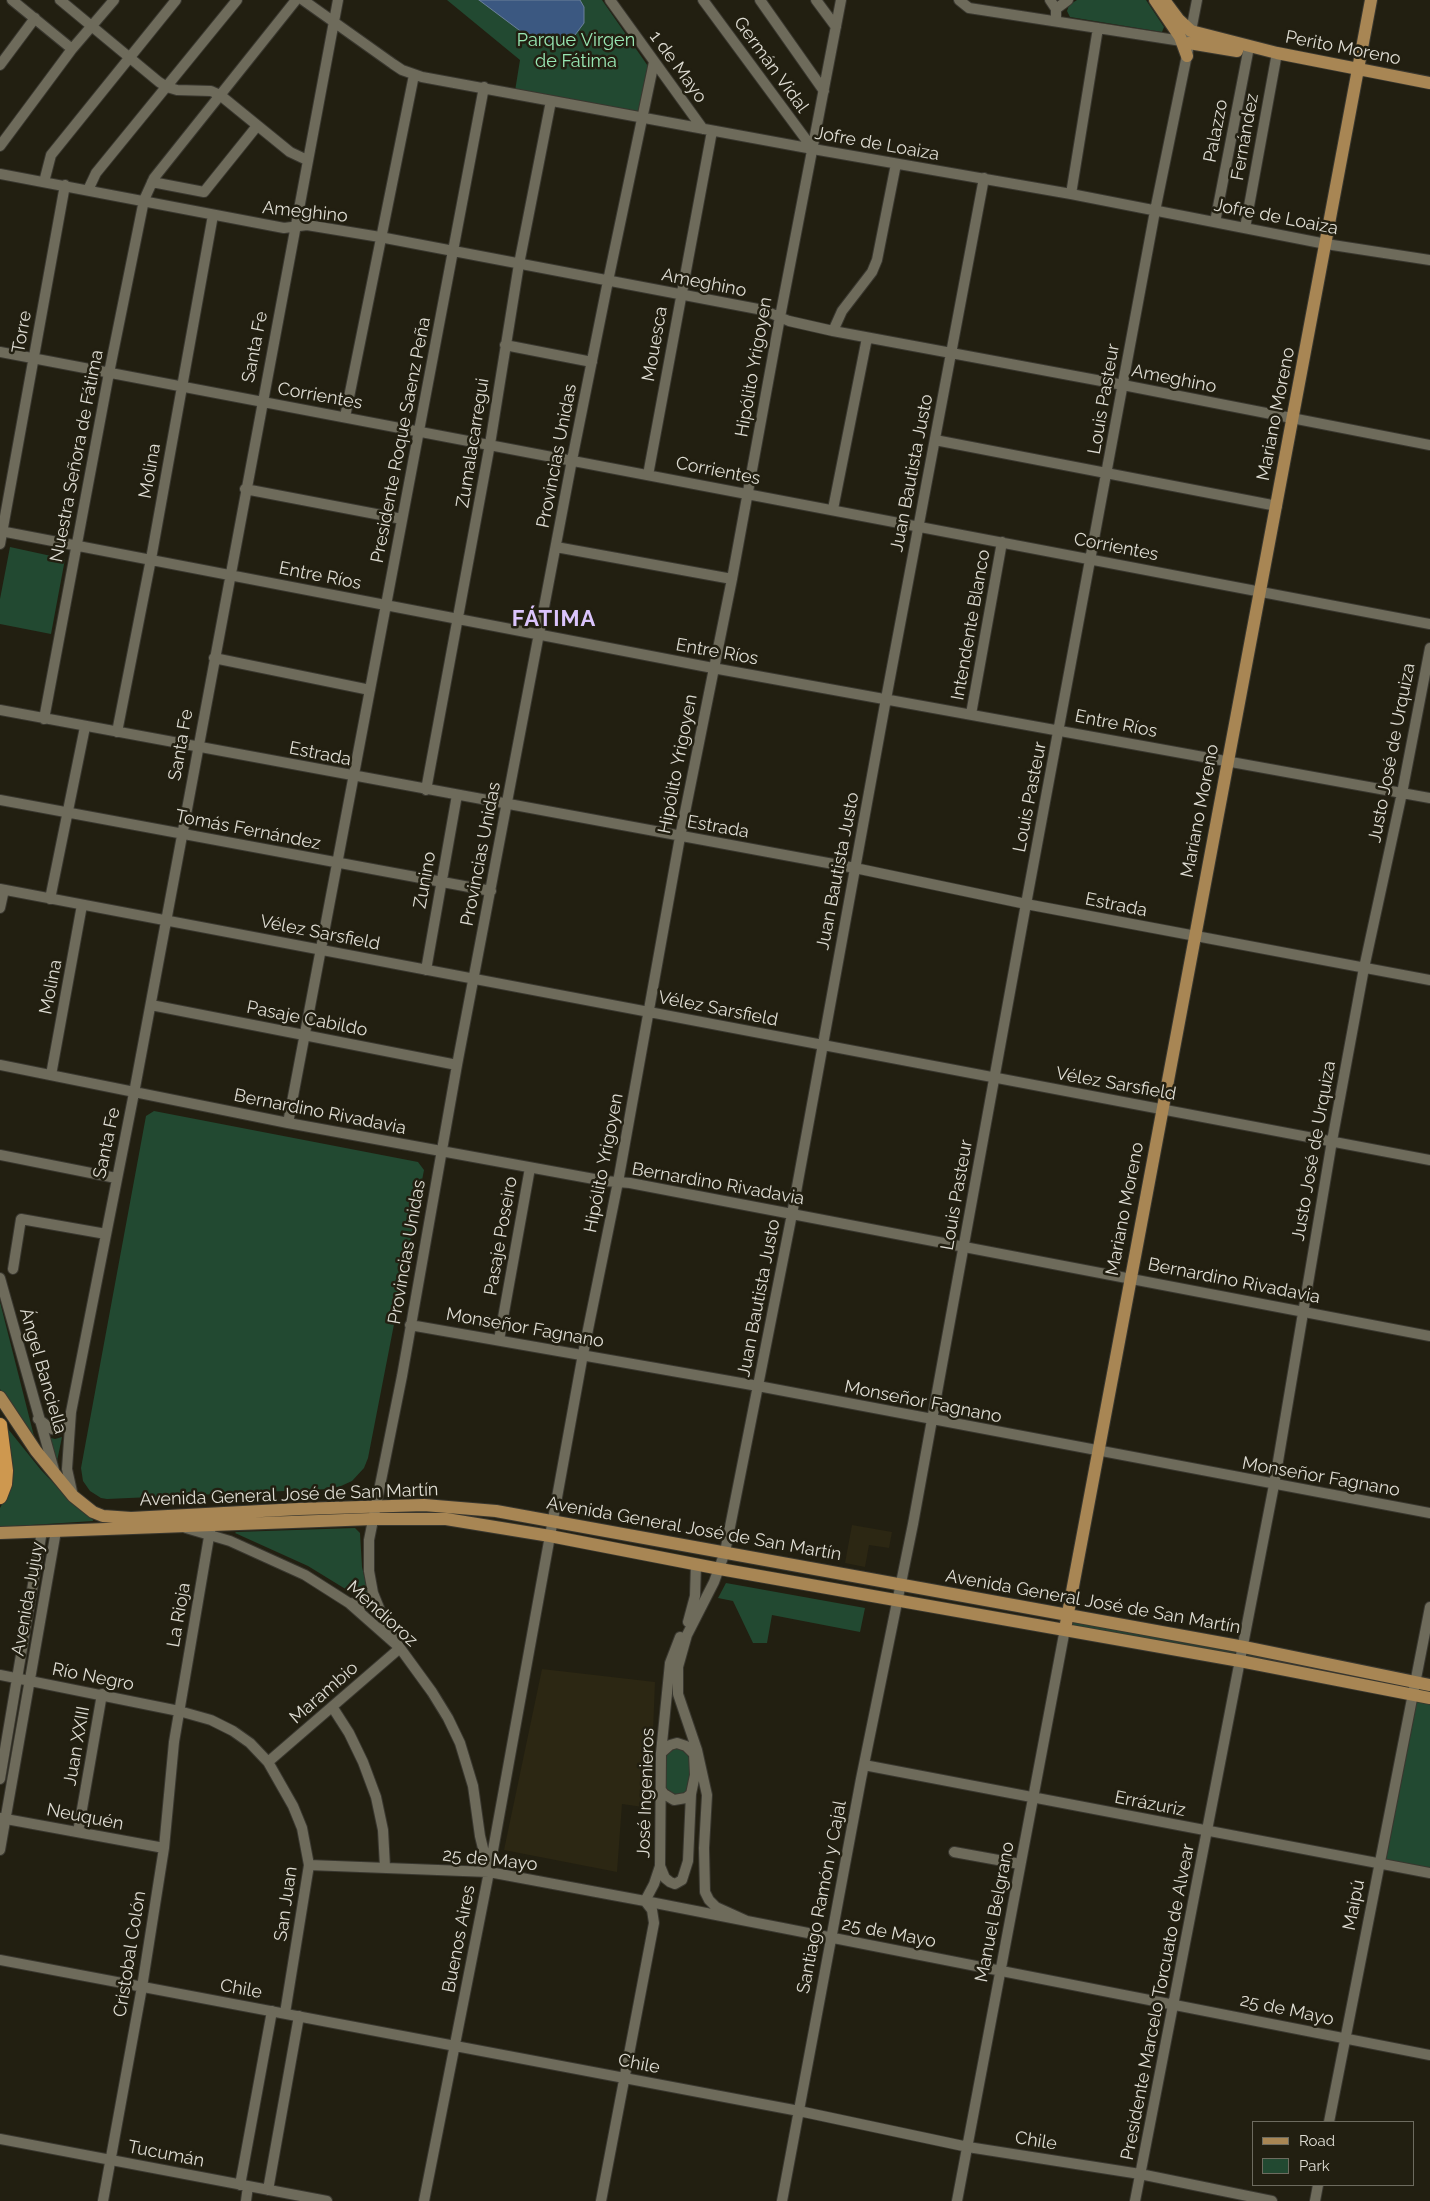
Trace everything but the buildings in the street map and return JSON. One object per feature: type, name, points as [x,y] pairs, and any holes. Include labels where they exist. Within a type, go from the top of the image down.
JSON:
[{"type":"highway","points":[[0,1425],[6,1471],[5,1484],[0,1497]]},
{"type":"main road","points":[[1155,0],[1188,38]]},
{"type":"main road","points":[[1164,0],[1179,20],[1188,38],[1187,56]]},
{"type":"main road","name":"Mariano Moreno","points":[[1064,1629],[1371,0]]},
{"type":"main road","name":"Perito Moreno","points":[[1188,38],[1249,47],[1430,84]]},
{"type":"main road","name":"Avenida General José de San Martín","points":[[0,1397],[19,1428],[72,1496],[93,1512],[114,1518],[299,1509],[446,1519],[550,1536],[720,1569],[1240,1661],[1430,1698]]},
{"type":"main road","name":"Avenida General José de San Martín","points":[[0,1533],[177,1526],[210,1530],[439,1506],[496,1511],[1244,1647],[1430,1685]]},
{"type":"street","points":[[12,0],[72,49]]},
{"type":"street","points":[[60,0],[129,59],[167,87],[211,91],[220,95],[290,152],[307,160]]},
{"type":"street","points":[[0,146],[72,49],[114,0]]},
{"type":"street","points":[[44,182],[51,156],[176,0]]},
{"type":"street","points":[[88,190],[96,173],[237,0]]},
{"type":"street","name":"Nuestra Señora de Fátima","points":[[44,718],[109,373],[144,200],[152,182],[296,0]]},
{"type":"street","name":"Jofre de Loaiza","points":[[303,0],[393,64],[414,75],[813,150],[1072,194],[1326,244],[1430,260]]},
{"type":"street","name":"Santa Fe","points":[[72,1496],[67,1469],[71,1412],[134,1093],[261,402],[338,0]]},
{"type":"street","name":"1 de Mayo","points":[[610,0],[654,62],[708,130]]},
{"type":"street","name":"Germán Vidal","points":[[703,0],[813,150]]},
{"type":"street","points":[[760,0],[824,91]]},
{"type":"street","points":[[816,0],[836,27]]},
{"type":"street","name":"Hipólito Yrigoyen","points":[[550,1536],[583,1354],[618,1182],[680,837],[732,579],[841,0]]},
{"type":"street","name":"Perito Moreno","points":[[959,0],[969,8],[1098,28],[1188,38]]},
{"type":"street","points":[[1050,0],[1056,9],[1056,21]]},
{"type":"street","points":[[1056,9],[1068,0]]},
{"type":"street","points":[[1188,38],[1197,0]]},
{"type":"street","points":[[0,65],[35,18]]},
{"type":"street","points":[[1072,194],[1098,28]]},
{"type":"street","name":"Palazzo","points":[[1215,222],[1249,47]]},
{"type":"street","name":"Fernández","points":[[1245,228],[1277,53]]},
{"type":"street","name":"Louis Pasteur","points":[[898,1600],[1155,211],[1187,56]]},
{"type":"street","name":"Provincias Unidas","points":[[400,1648],[386,1625],[373,1593],[368,1556],[374,1513],[402,1376],[458,1065],[572,460],[654,62]]},
{"type":"street","points":[[345,417],[414,75]]},
{"type":"street","name":"Presidente Roque Saenz Peña","points":[[288,1123],[484,87]]},
{"type":"street","name":"Zumalacarregui","points":[[426,790],[490,444],[519,264],[551,101]]},
{"type":"street","points":[[152,182],[204,192],[257,126]]},
{"type":"street","name":"Mouesca","points":[[648,475],[708,130]]},
{"type":"street","points":[[833,331],[842,311],[872,272],[877,260],[896,164]]},
{"type":"street","name":"Ameghino","points":[[0,174],[284,228],[307,225],[380,237],[763,310],[789,321],[867,338],[1123,385],[1430,445]]},
{"type":"street","name":"Juan Bautista Justo","points":[[720,1569],[725,1552],[792,1214],[821,1045],[984,178]]},
{"type":"street","name":"Torre","points":[[0,544],[64,185]]},
{"type":"street","name":"Molina","points":[[116,732],[150,559],[213,215]]},
{"type":"street","points":[[833,509],[867,338]]},
{"type":"street","points":[[505,345],[592,362]]},
{"type":"street","name":"Corrientes","points":[[0,352],[1430,624]]},
{"type":"street","points":[[935,440],[1277,506]]},
{"type":"street","points":[[246,489],[402,519]]},
{"type":"street","name":"Entre Ríos","points":[[1,531],[713,668],[1430,798]]},
{"type":"street","name":"Intendente Blanco","points":[[971,714],[1002,542]]},
{"type":"street","points":[[556,546],[732,579]]},
{"type":"street","name":"Justo José de Urquiza","points":[[1240,1661],[1274,1485],[1332,1140],[1364,968],[1402,792],[1430,648]]},
{"type":"street","points":[[214,658],[370,690]]},
{"type":"street","name":"Estrada","points":[[0,710],[354,777],[855,868],[1026,904],[1430,980]]},
{"type":"street","points":[[50,898],[66,812],[85,727]]},
{"type":"street","name":"Zunino","points":[[426,970],[457,795]]},
{"type":"street","name":"Tomás Fernández","points":[[0,800],[491,891]]},
{"type":"street","points":[[0,908],[2,889]]},
{"type":"street","name":"Vélez Sarsfield","points":[[2,889],[1430,1160]]},
{"type":"street","name":"Molina","points":[[51,1075],[82,905]]},
{"type":"street","name":"Pasaje Cabildo","points":[[150,1005],[458,1065]]},
{"type":"street","name":"Bernardino Rivadavia","points":[[0,1065],[288,1123],[792,1214],[1430,1336]]},
{"type":"street","points":[[0,1155],[116,1178]]},
{"type":"street","name":"Pasaje Poseiro","points":[[499,1340],[530,1168]]},
{"type":"street","points":[[13,1269],[21,1219],[106,1234]]},
{"type":"street","name":"Ángel Banciella","points":[[0,1278],[38,1419],[55,1473]]},
{"type":"street","name":"Monseñor Fagnano","points":[[410,1325],[758,1386],[1098,1452],[1430,1513]]},
{"type":"street","points":[[38,1419],[52,1429],[57,1430],[65,1426],[71,1412]]},
{"type":"street","name":"Mendioroz","points":[[210,1530],[230,1541],[283,1564],[327,1588],[349,1603],[400,1648],[432,1692],[448,1718],[460,1743],[473,1786],[481,1843],[489,1872]]},
{"type":"street","name":"La Rioja","points":[[179,1710],[210,1530]]},
{"type":"street","name":"Avenida Jujuy","points":[[0,1780],[42,1531]]},
{"type":"street","name":"Avenida Jujuy","points":[[0,1850],[3,1819],[30,1681],[56,1531]]},
{"type":"street","name":"Buenos Aires","points":[[424,2201],[489,1872],[550,1536]]},
{"type":"street","points":[[696,1564],[697,1582],[692,1609],[674,1650],[673,1677],[707,1795],[704,1848],[705,1892],[709,1900],[716,1907],[747,1921]]},
{"type":"street","name":"José Ingenieros","points":[[645,1900],[654,1884],[660,1866],[661,1753],[667,1696],[687,1635],[720,1569]]},
{"type":"street","points":[[349,1603],[363,1605],[368,1602],[373,1593]]},
{"type":"street","name":"Santiago Ramón y Cajal","points":[[782,2201],[830,1938],[898,1600]]},
{"type":"street","name":"Maipú","points":[[1329,2121],[1378,1864],[1414,1695],[1430,1608]]},
{"type":"street","name":"Manuel Belgrano","points":[[957,2201],[1064,1629]]},
{"type":"street","name":"Marambio","points":[[268,1762],[333,1708],[400,1648]]},
{"type":"street","name":"Presidente Marcelo Torcuato de Alvear","points":[[1135,2201],[1240,1661]]},
{"type":"street","name":"Río Negro","points":[[0,1676],[179,1710]]},
{"type":"street","name":"Juan XXIII","points":[[78,1832],[102,1694]]},
{"type":"street","points":[[667,1696],[678,1694]]},
{"type":"street","points":[[333,1708],[349,1733],[363,1762],[376,1798],[383,1830],[385,1867]]},
{"type":"street","name":"San Juan","points":[[179,1710],[211,1720],[233,1731],[250,1743],[268,1762],[293,1806],[302,1828],[309,1865],[285,2013]]},
{"type":"street","name":"Cristobal Colón","points":[[103,2201],[142,1987],[164,1848],[179,1710]]},
{"type":"street","points":[[666,1716],[685,1715]]},
{"type":"street","points":[[661,1753],[670,1745],[677,1743],[695,1752]]},
{"type":"street","points":[[660,1866],[665,1878],[675,1884],[682,1880],[686,1872],[689,1849],[691,1794],[695,1775],[695,1752]]},
{"type":"street","name":"Errázuriz","points":[[864,1765],[1430,1873]]},
{"type":"street","points":[[661,1790],[674,1800],[682,1799],[691,1794]]},
{"type":"street","name":"Neuquén","points":[[3,1819],[164,1848]]},
{"type":"street","points":[[954,1852],[1020,1864]]},
{"type":"street","name":"25 de Mayo","points":[[309,1865],[489,1872],[645,1900],[1430,2055]]},
{"type":"street","points":[[602,2201],[654,1923],[652,1910],[645,1900]]},
{"type":"street","name":"Chile","points":[[0,1960],[799,2111],[968,2147],[1140,2174],[1272,2201]]},
{"type":"street","points":[[246,2201],[244,2185],[272,2011]]},
{"type":"street","points":[[268,2190],[299,2016]]},
{"type":"street","name":"Tucumán","points":[[0,2139],[327,2201]]},
{"type":"street","points":[[1315,2201],[1318,2186]]},
{"type":"shaded area","points":[[852,1525],[892,1532],[889,1548],[869,1545],[865,1567],[845,1563]]},
{"type":"shaded area","points":[[542,1669],[655,1682],[650,1808],[622,1804],[617,1872],[504,1850]]},
{"type":"green space","name":"Parque Virgen de Fátima","points":[[447,0],[602,0],[650,69],[639,113],[515,91],[520,60]]},
{"type":"green space","points":[[1077,0],[1146,0],[1164,27],[1162,32],[1070,17],[1067,11],[1069,5]]},
{"type":"green space","points":[[10,547],[65,559],[51,634],[0,624],[0,599]]},
{"type":"green space","points":[[154,1111],[418,1162],[424,1170],[368,1458],[364,1468],[352,1481],[329,1489],[107,1499],[101,1498],[90,1491],[83,1481],[81,1468],[146,1116]]},
{"type":"green space","points":[[0,1302],[36,1444],[0,1389]]},
{"type":"green space","points":[[4,1424],[41,1470],[67,1497],[92,1516],[93,1521],[0,1527],[0,1508],[8,1493]]},
{"type":"green space","points":[[47,1437],[55,1439],[62,1437],[56,1466]]},
{"type":"green space","points":[[355,1528],[360,1533],[362,1567],[368,1592],[363,1600],[359,1600],[352,1593],[308,1566],[235,1533],[236,1532]]},
{"type":"green space","points":[[726,1583],[865,1608],[860,1632],[772,1615],[767,1643],[753,1643],[733,1601],[718,1598]]},
{"type":"green space","points":[[1071,1622],[1236,1649],[1237,1655],[1073,1628]]},
{"type":"green space","points":[[1247,1653],[1410,1684],[1412,1688],[1247,1658]]},
{"type":"green space","points":[[1414,1695],[1430,1698],[1430,1873],[1379,1864]]},
{"type":"green space","points":[[681,1747],[692,1760],[689,1791],[677,1797],[665,1788],[665,1763],[666,1754],[674,1748]]},
{"type":"water","points":[[479,0],[580,0],[584,7],[584,23],[575,35],[560,42],[546,44],[531,39]]},
{"type":"district","name":"FÁTIMA","points":[[554,619]]}]
